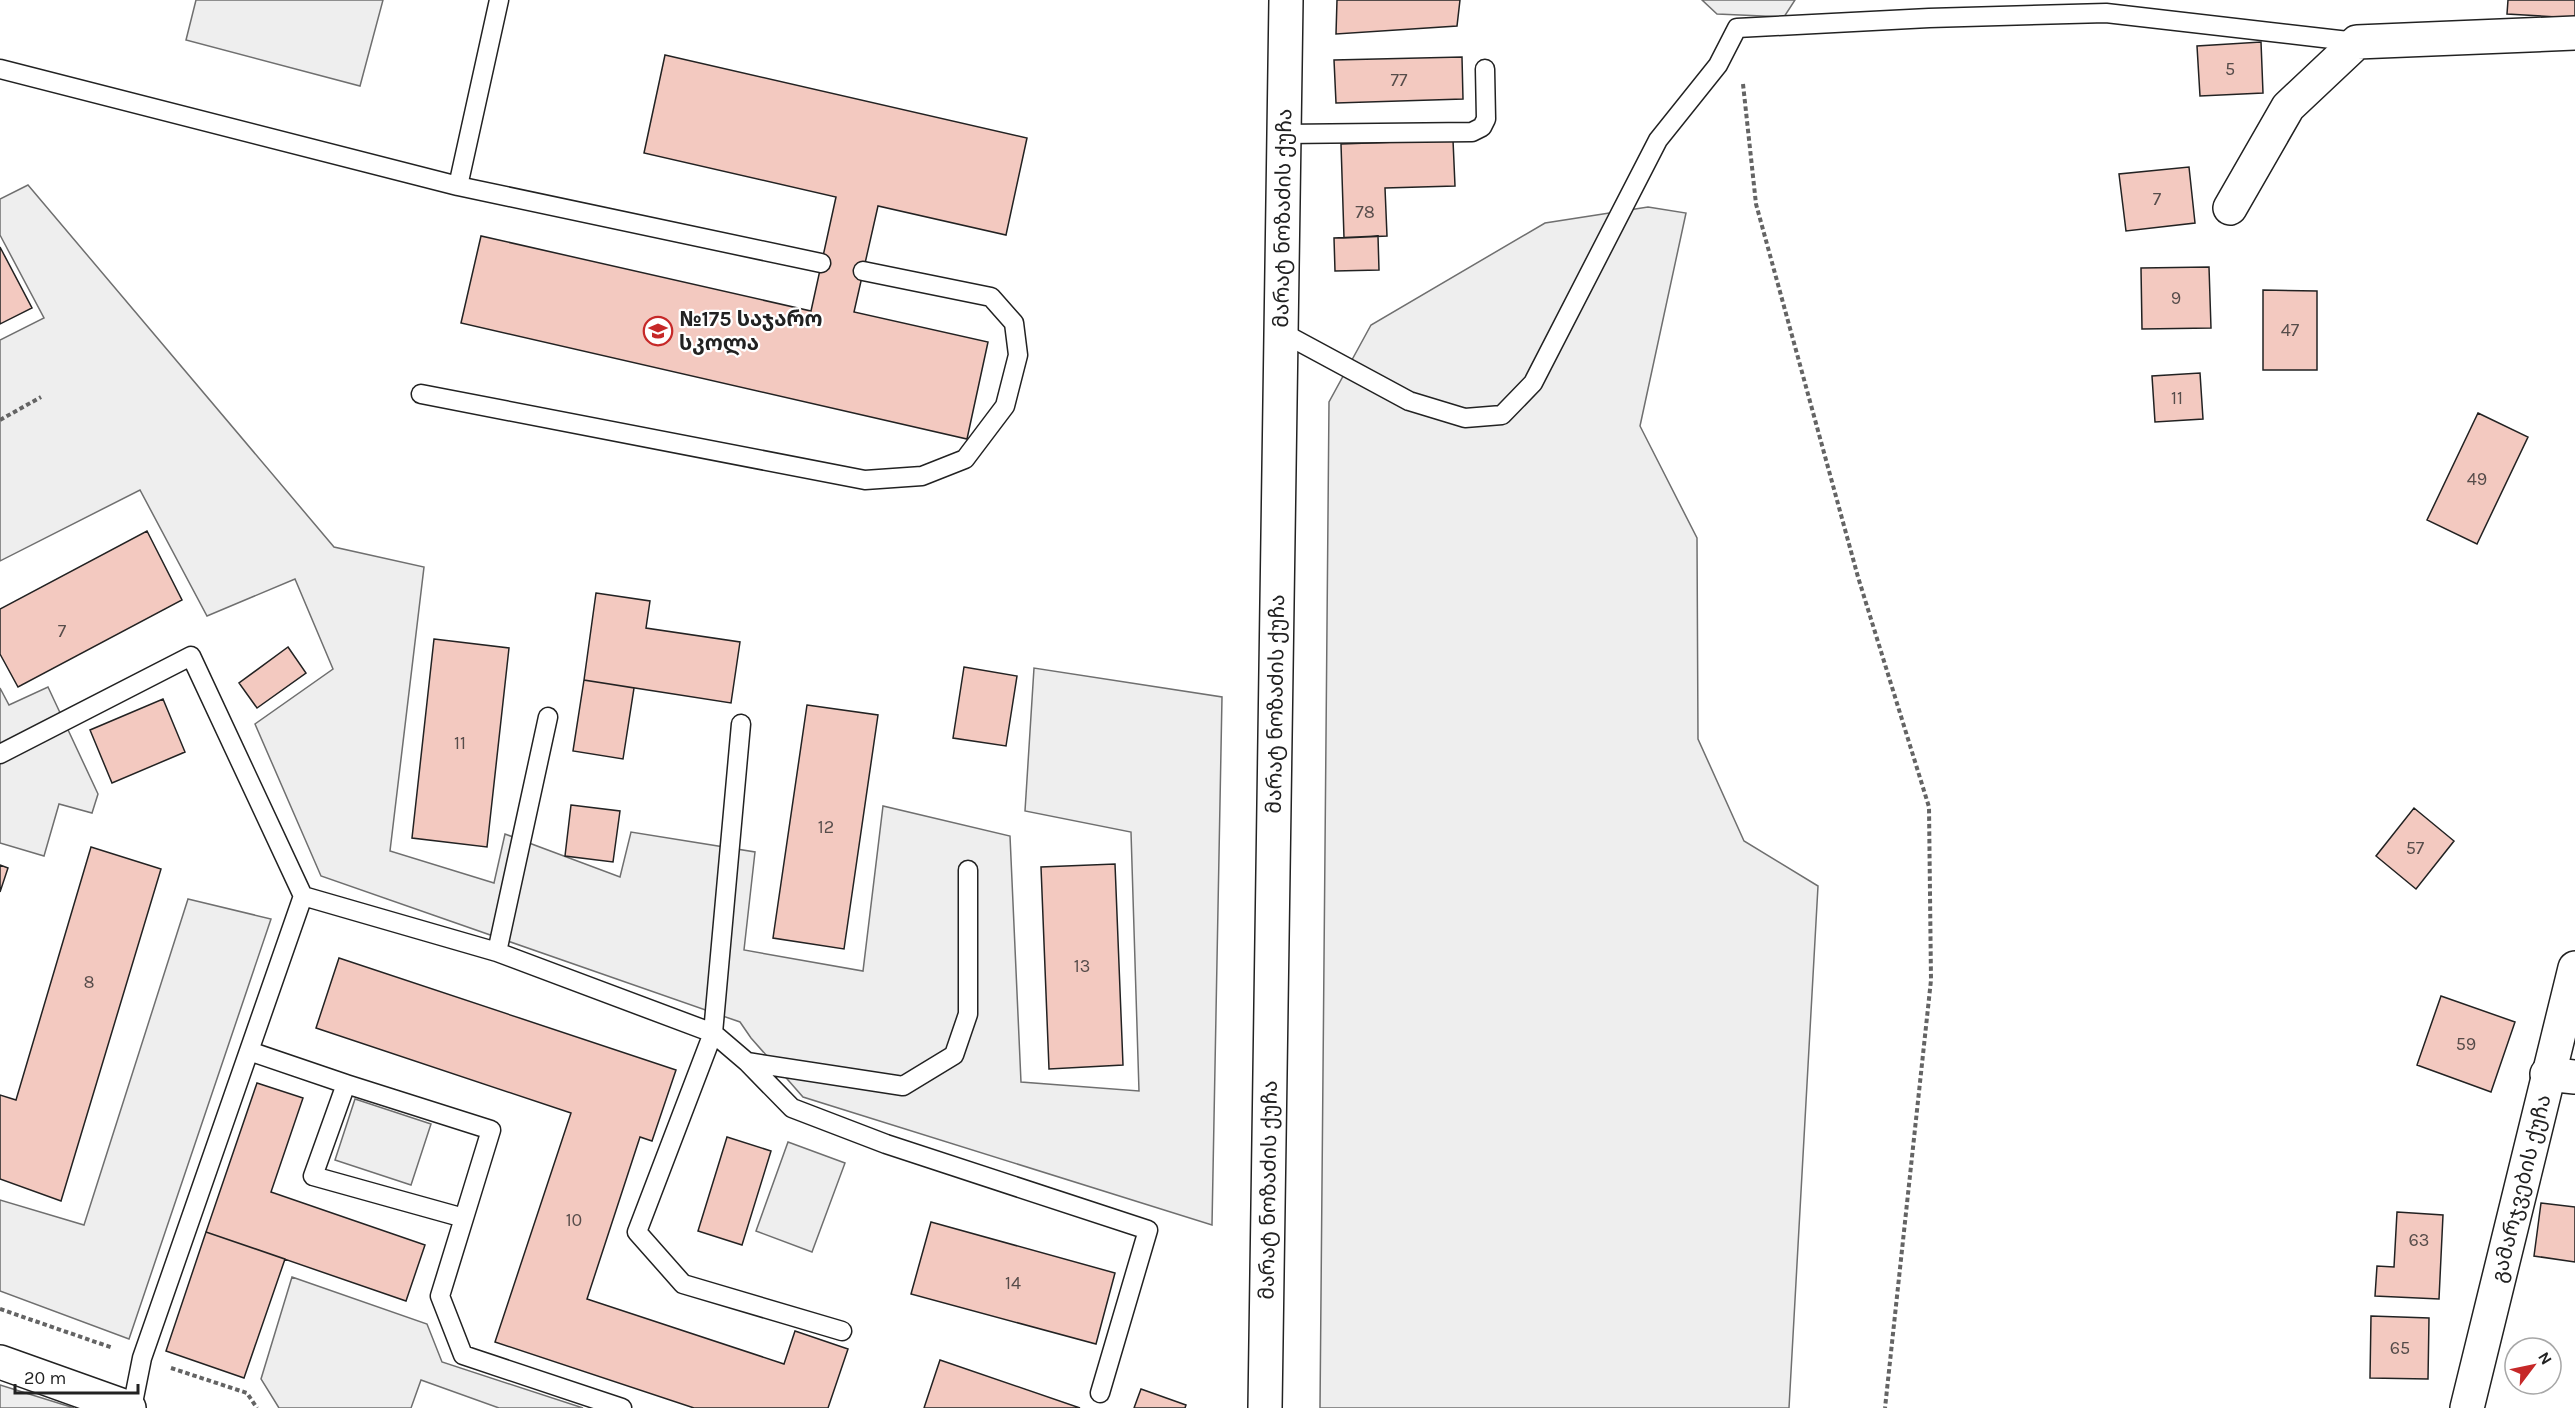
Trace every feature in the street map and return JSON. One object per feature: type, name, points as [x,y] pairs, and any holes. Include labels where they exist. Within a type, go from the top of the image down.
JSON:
[{"type":"street","name":"მარატ ნოზაძის ქუჩა","points":[[1265,1408],[1283,333],[1286,0]]},
{"type":"street","points":[[2230,208],[2288,107],[2357,42],[2575,33]]},
{"type":"street","name":"გამარჯვების ქუჩა","points":[[2467,1408],[2561,1076],[2575,968]]},
{"type":"street","points":[[0,1362],[131,1408]]},
{"type":"lane","points":[[458,186],[499,0]]},
{"type":"lane","points":[[1283,333],[1409,401],[1465,418],[1502,415],[1533,382],[1658,140],[1718,65],[1737,28],[1929,18],[2106,13],[2357,42]]},
{"type":"lane","points":[[0,69],[458,186],[821,263]]},
{"type":"lane","points":[[1284,134],[1472,132],[1482,128],[1486,119],[1485,69]]},
{"type":"lane","points":[[421,394],[865,480],[922,476],[965,459],[1005,406],[1018,355],[1014,323],[991,297],[863,271]]},
{"type":"lane","points":[[0,754],[191,656],[303,896],[142,1358],[131,1408]]},
{"type":"lane","points":[[497,952],[548,717]]},
{"type":"lane","points":[[741,724],[712,1033],[637,1232],[683,1284],[842,1330]]},
{"type":"lane","points":[[747,1062],[903,1086],[954,1054],[968,1014],[968,870]]},
{"type":"lane","points":[[303,896],[497,952],[712,1033],[747,1062],[792,1108],[886,1144],[1148,1230],[1100,1393]]},
{"type":"lane","points":[[249,1051],[490,1130],[440,1296],[463,1355],[622,1408]]},
{"type":"lane","points":[[346,1084],[313,1176],[464,1218]]},
{"type":"path","points":[[1737,28],[1756,204],[1858,577],[1929,807],[1931,980],[1885,1408]]},
{"type":"path","points":[[0,420],[41,397]]},
{"type":"shaded area","points":[[196,0],[383,0],[360,86],[186,40]]},
{"type":"shaded area","points":[[1702,0],[1795,0],[1784,17],[1717,14]]},
{"type":"shaded area","points":[[28,185],[334,547],[424,567],[390,851],[494,883],[505,834],[620,877],[631,832],[755,852],[744,950],[863,971],[883,806],[1010,836],[1021,1082],[1139,1091],[1131,832],[1025,811],[1034,668],[1222,697],[1212,1225],[803,1097],[751,1038],[740,1022],[321,876],[255,724],[333,669],[295,579],[207,616],[140,490],[0,561],[0,340],[44,318],[0,235],[0,199]]},
{"type":"shaded area","points":[[1648,207],[1686,213],[1640,426],[1697,538],[1698,739],[1744,841],[1818,886],[1789,1408],[1320,1408],[1329,402],[1371,325],[1545,223]]},
{"type":"shaded area","points":[[48,687],[98,794],[92,813],[59,804],[44,856],[0,843],[0,688],[9,705]]},
{"type":"shaded area","points":[[188,899],[271,919],[129,1339],[0,1291],[0,1200],[84,1225]]},
{"type":"shaded area","points":[[355,1099],[431,1124],[411,1185],[335,1160]]},
{"type":"shaded area","points":[[788,1142],[845,1163],[812,1252],[756,1231]]},
{"type":"shaded area","points":[[292,1277],[427,1324],[442,1362],[583,1408],[499,1408],[421,1380],[411,1408],[279,1408],[261,1379]]},
{"type":"shaded area","points":[[0,1385],[74,1408],[0,1408]]},
{"type":"building","points":[[1337,0],[1460,0],[1457,26],[1336,34]]},
{"type":"building","points":[[2508,0],[2575,0],[2575,18],[2507,14]]},
{"type":"building","points":[[2261,42],[2263,93],[2200,96],[2197,46]]},
{"type":"building","points":[[665,55],[1027,138],[1006,235],[878,206],[854,312],[988,342],[967,439],[461,323],[481,236],[811,311],[836,197],[644,153]]},
{"type":"building","points":[[1462,57],[1463,99],[1336,103],[1334,60]]},
{"type":"building","points":[[1453,140],[1455,186],[1385,188],[1387,236],[1344,238],[1341,144]]},
{"type":"building","points":[[2189,167],[2195,223],[2126,231],[2119,174]]},
{"type":"building","points":[[1378,236],[1379,270],[1335,271],[1334,238]]},
{"type":"building","points":[[0,247],[32,308],[0,324]]},
{"type":"building","points":[[2209,267],[2211,328],[2142,329],[2141,268]]},
{"type":"building","points":[[2263,290],[2317,291],[2317,370],[2263,370]]},
{"type":"building","points":[[2200,373],[2203,419],[2155,422],[2152,376]]},
{"type":"building","points":[[2478,413],[2528,437],[2477,544],[2427,520]]},
{"type":"building","points":[[147,531],[182,600],[18,687],[0,654],[0,609]]},
{"type":"building","points":[[596,593],[650,601],[646,628],[740,642],[731,703],[584,680]]},
{"type":"building","points":[[434,639],[509,648],[487,847],[412,838]]},
{"type":"building","points":[[288,647],[306,673],[257,708],[239,683]]},
{"type":"building","points":[[964,667],[1017,676],[1006,746],[953,738]]},
{"type":"building","points":[[584,680],[634,688],[623,759],[573,751]]},
{"type":"building","points":[[163,699],[185,752],[112,783],[90,730]]},
{"type":"building","points":[[807,705],[878,715],[844,949],[773,938]]},
{"type":"building","points":[[571,805],[620,811],[613,862],[565,856]]},
{"type":"building","points":[[2414,808],[2454,841],[2416,889],[2376,856]]},
{"type":"building","points":[[91,847],[161,869],[61,1201],[0,1179],[0,1095],[16,1100]]},
{"type":"building","points":[[1115,864],[1123,1065],[1049,1069],[1041,867]]},
{"type":"building","points":[[0,865],[8,868],[0,892]]},
{"type":"building","points":[[339,958],[676,1070],[652,1141],[640,1137],[587,1299],[784,1364],[795,1331],[848,1349],[828,1408],[694,1408],[495,1342],[571,1113],[316,1028]]},
{"type":"building","points":[[2441,996],[2515,1022],[2491,1092],[2417,1065]]},
{"type":"building","points":[[257,1083],[303,1098],[271,1192],[425,1245],[406,1301],[206,1232]]},
{"type":"building","points":[[727,1137],[771,1151],[742,1245],[698,1231]]},
{"type":"building","points":[[2541,1203],[2575,1207],[2575,1262],[2534,1256]]},
{"type":"building","points":[[2397,1212],[2443,1215],[2439,1299],[2375,1296],[2377,1266],[2394,1267]]},
{"type":"building","points":[[931,1222],[1115,1273],[1096,1344],[911,1294]]},
{"type":"building","points":[[206,1232],[285,1259],[244,1378],[166,1351]]},
{"type":"building","points":[[2371,1316],[2429,1318],[2428,1379],[2370,1378]]},
{"type":"building","points":[[940,1360],[1080,1408],[924,1408]]},
{"type":"building","points":[[1141,1389],[1186,1405],[1185,1408],[1134,1408]]},
{"type":"place","name":"№175 საჯარო სკოლა","points":[[658,331]]}]
